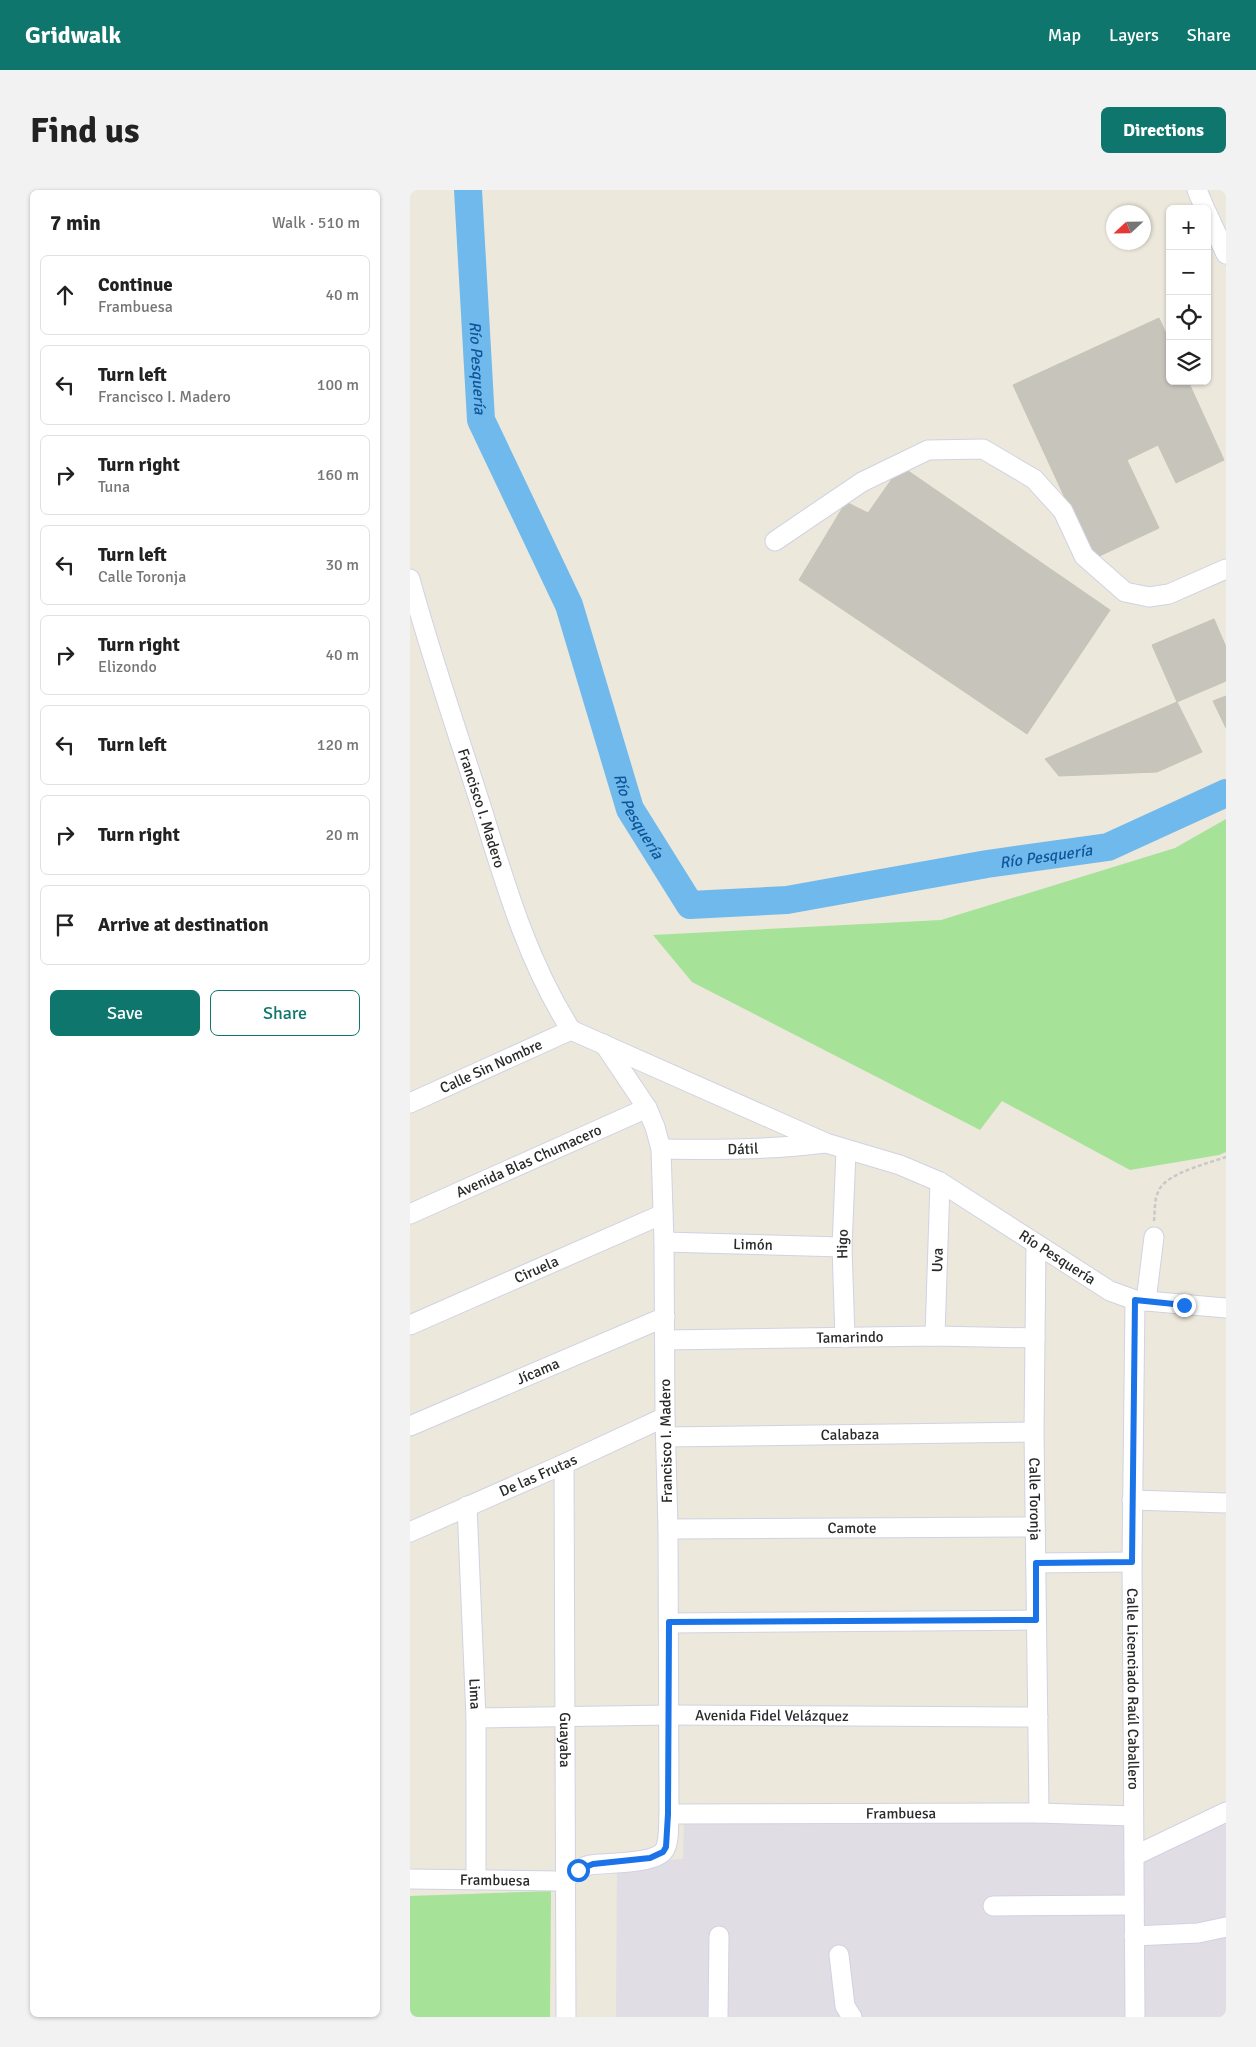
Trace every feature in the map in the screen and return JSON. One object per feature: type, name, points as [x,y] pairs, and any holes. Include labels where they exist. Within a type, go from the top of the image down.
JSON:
[{"type":"street","points":[[1197,190],[1203,205]]},
{"type":"street","points":[[1211,222],[1226,254]]},
{"type":"street","points":[[775,541],[862,482],[928,450],[983,449],[1034,479],[1063,511],[1084,556],[1125,592],[1149,598],[1169,594],[1226,569]]},
{"type":"street","name":"Francisco I. Madero","points":[[410,579],[425,633],[506,888],[540,976],[571,1030]]},
{"type":"street","name":"Río Pesquería","points":[[571,1030],[826,1143],[846,1151],[900,1165],[940,1182],[1110,1291],[1140,1300],[1226,1308]]},
{"type":"street","name":"Calle Sin Nombre","points":[[410,1102],[571,1030]]},
{"type":"street","name":"Francisco I. Madero","points":[[604,1044],[646,1108],[655,1127],[661,1149],[669,1622],[668,1840],[663,1852]]},
{"type":"street","name":"Avenida Blas Chumacero","points":[[410,1214],[646,1108]]},
{"type":"street","name":"Dátil","points":[[661,1149],[713,1150],[793,1147],[826,1143]]},
{"type":"street","name":"Higo","points":[[845,1338],[842,1247],[846,1151]]},
{"type":"street","name":"Uva","points":[[935,1336],[940,1182]]},
{"type":"street","name":"Ciruela","points":[[410,1325],[663,1214]]},
{"type":"street","name":"Calle Licenciado Raúl Caballero","points":[[1135,2017],[1132,1500],[1140,1300],[1154,1237]]},
{"type":"street","name":"Limón","points":[[664,1242],[842,1247]]},
{"type":"street","name":"Calle Toronja","points":[[1036,1245],[1034,1432],[1039,1813]]},
{"type":"street","name":"Jícama","points":[[410,1426],[664,1317]]},
{"type":"street","name":"Tamarindo","points":[[665,1340],[935,1336],[1035,1338]]},
{"type":"street","name":"De las Frutas","points":[[410,1532],[564,1464],[665,1416]]},
{"type":"street","name":"Calabaza","points":[[666,1436],[1034,1432]]},
{"type":"street","name":"Guayaba","points":[[564,1464],[566,2017]]},
{"type":"street","points":[[1132,1500],[1226,1503]]},
{"type":"street","name":"Lima","points":[[467,1506],[476,1718],[476,1880]]},
{"type":"street","name":"Camote","points":[[668,1529],[1035,1527]]},
{"type":"street","points":[[1036,1563],[1132,1562]]},
{"type":"street","points":[[669,1622],[1036,1620]]},
{"type":"street","name":"Avenida Fidel Velázquez","points":[[476,1718],[668,1715],[1038,1717]]},
{"type":"street","points":[[1134,1856],[1226,1812]]},
{"type":"street","name":"Frambuesa","points":[[668,1814],[1039,1813],[1133,1816]]},
{"type":"street","name":"Frambuesa","points":[[410,1880],[558,1881],[566,1879],[584,1866],[650,1858],[663,1852]]},
{"type":"street","points":[[993,1906],[1134,1905]]},
{"type":"street","points":[[1134,1936],[1198,1933],[1226,1928]]},
{"type":"street","points":[[718,2017],[719,1936]]},
{"type":"street","points":[[839,1954],[845,2006],[852,2017]]},
{"type":"path","points":[[1154,1237],[1156,1200],[1159,1189],[1167,1180],[1226,1157]]},
{"type":"shaded area","points":[[1123,1817],[1138,1856],[1226,1817],[1226,2017],[616,2017],[617,1862],[683,1859],[684,1823]]},
{"type":"green space","points":[[1226,819],[1226,1152],[1219,1155],[1130,1170],[1002,1101],[980,1130],[692,982],[653,935],[941,920],[1175,848]]},
{"type":"green space","points":[[551,1891],[550,2017],[410,2017],[410,1896]]},
{"type":"building","points":[[1159,318],[1166,333],[1166,385],[1190,385],[1224,460],[1176,483],[1158,445],[1127,460],[1159,528],[1093,559],[1013,385]]},
{"type":"building","points":[[901,466],[1110,610],[1027,734],[799,580],[846,502],[868,513]]},
{"type":"building","points":[[1214,619],[1226,647],[1226,681],[1177,702],[1152,645]]},
{"type":"building","points":[[1226,696],[1226,728],[1213,701]]},
{"type":"building","points":[[1177,702],[1202,752],[1157,772],[1059,776],[1045,759]]},
{"type":"waterway","name":"Río Pesquería","points":[[468,190],[481,420],[569,605],[630,809],[690,905],[787,900],[987,864],[1108,847],[1226,793]]},
{"type":"route","points":[[578,1870],[593,1864],[650,1858],[663,1852],[666,1847],[668,1840],[669,1622],[1036,1620],[1036,1563],[1132,1562],[1135,1300],[1184,1305]]}]
